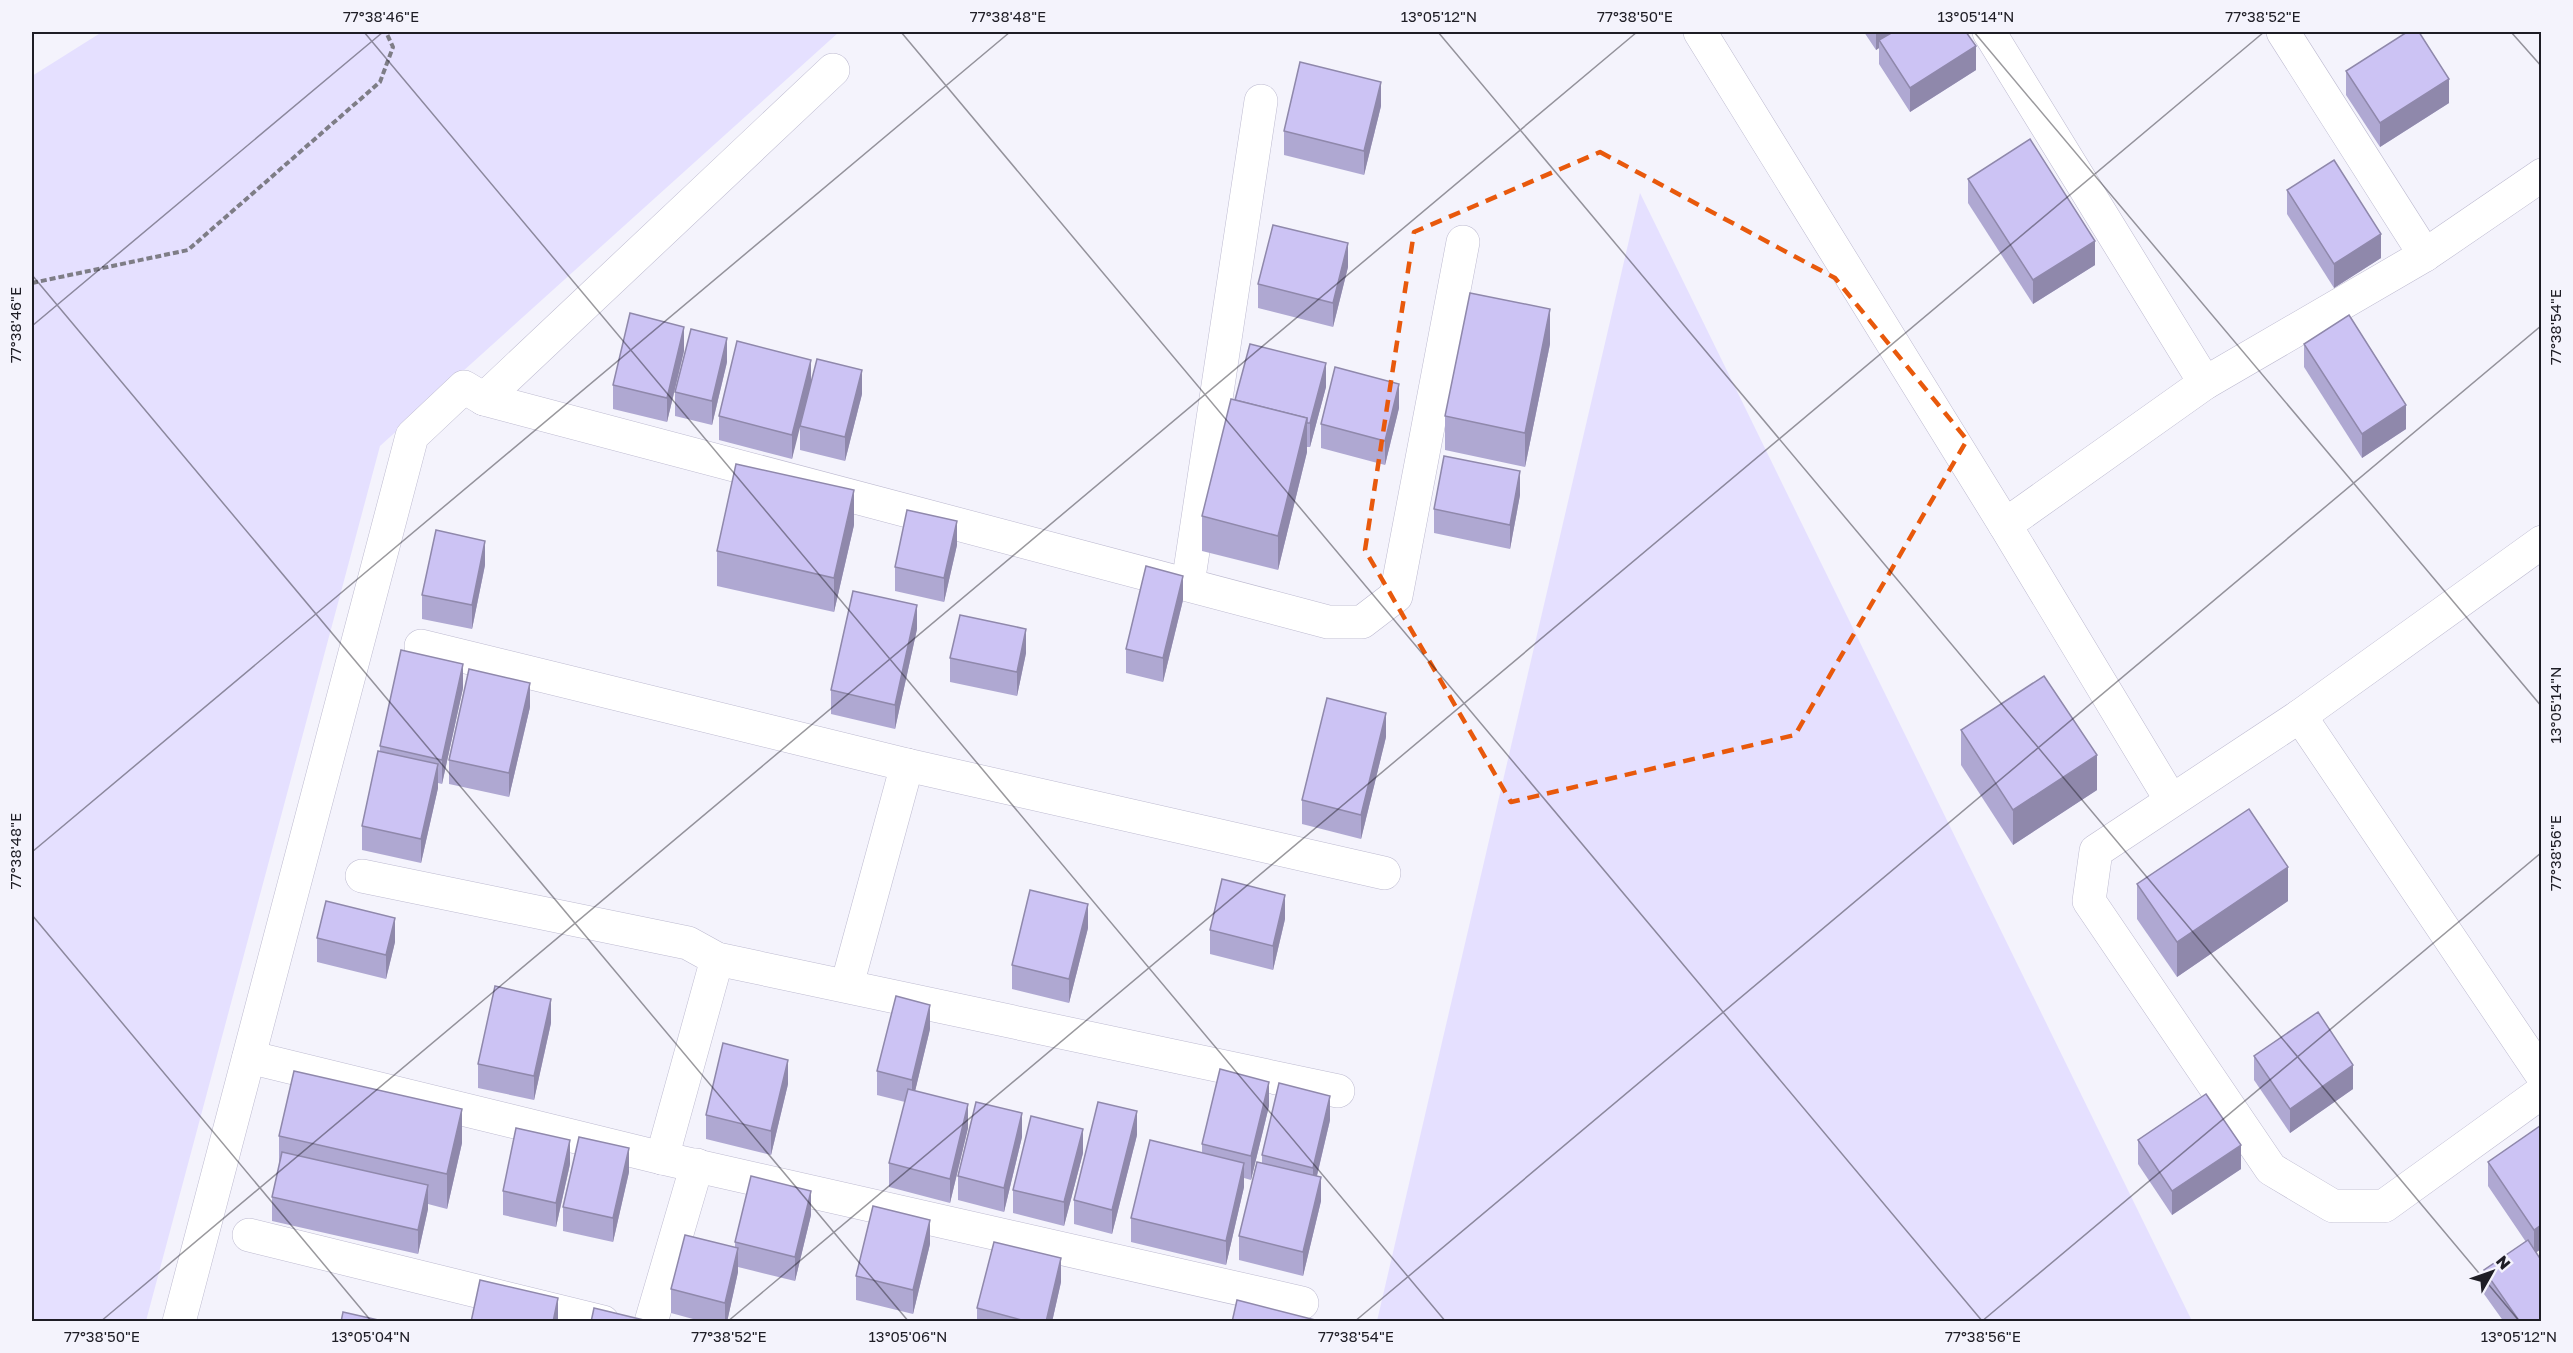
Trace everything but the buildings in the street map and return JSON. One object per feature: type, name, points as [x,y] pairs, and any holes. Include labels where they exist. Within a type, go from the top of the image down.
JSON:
[{"type":"street","points":[[1700,32],[2005,525],[2171,800]]},
{"type":"street","points":[[1989,32],[2205,383]]},
{"type":"street","points":[[2283,32],[2425,255]]},
{"type":"street","points":[[484,399],[833,69]]},
{"type":"street","points":[[1188,584],[1262,101]]},
{"type":"street","points":[[2005,525],[2205,383],[2425,255],[2541,175]]},
{"type":"street","points":[[179,1322],[412,436],[464,387],[484,399],[1328,622],[1362,622],[1396,596],[1463,242]]},
{"type":"street","points":[[2541,542],[2300,716],[2096,851],[2089,901],[2271,1169],[2333,1206],[2384,1206],[2541,1092]]},
{"type":"street","points":[[421,646],[907,765],[1383,873]]},
{"type":"street","points":[[2300,716],[2541,1075]]},
{"type":"street","points":[[847,985],[907,765]]},
{"type":"street","points":[[362,876],[688,943],[717,959],[1338,1090]]},
{"type":"street","points":[[662,1158],[717,959]]},
{"type":"street","points":[[249,1057],[662,1158],[1302,1304]]},
{"type":"street","points":[[651,1322],[697,1165]]},
{"type":"street","points":[[249,1235],[603,1322]]},
{"type":"path","points":[[32,283],[188,250],[380,82],[393,47],[386,32]]},
{"type":"highlighted area","points":[[1600,152],[1835,278],[1967,440],[1795,735],[1511,802],[1365,550],[1414,232]]},
{"type":"shaded area","points":[[102,32],[839,32],[380,446],[146,1321],[32,1322],[32,76]]},
{"type":"shaded area","points":[[1640,193],[2192,1321],[1377,1321]]}]
